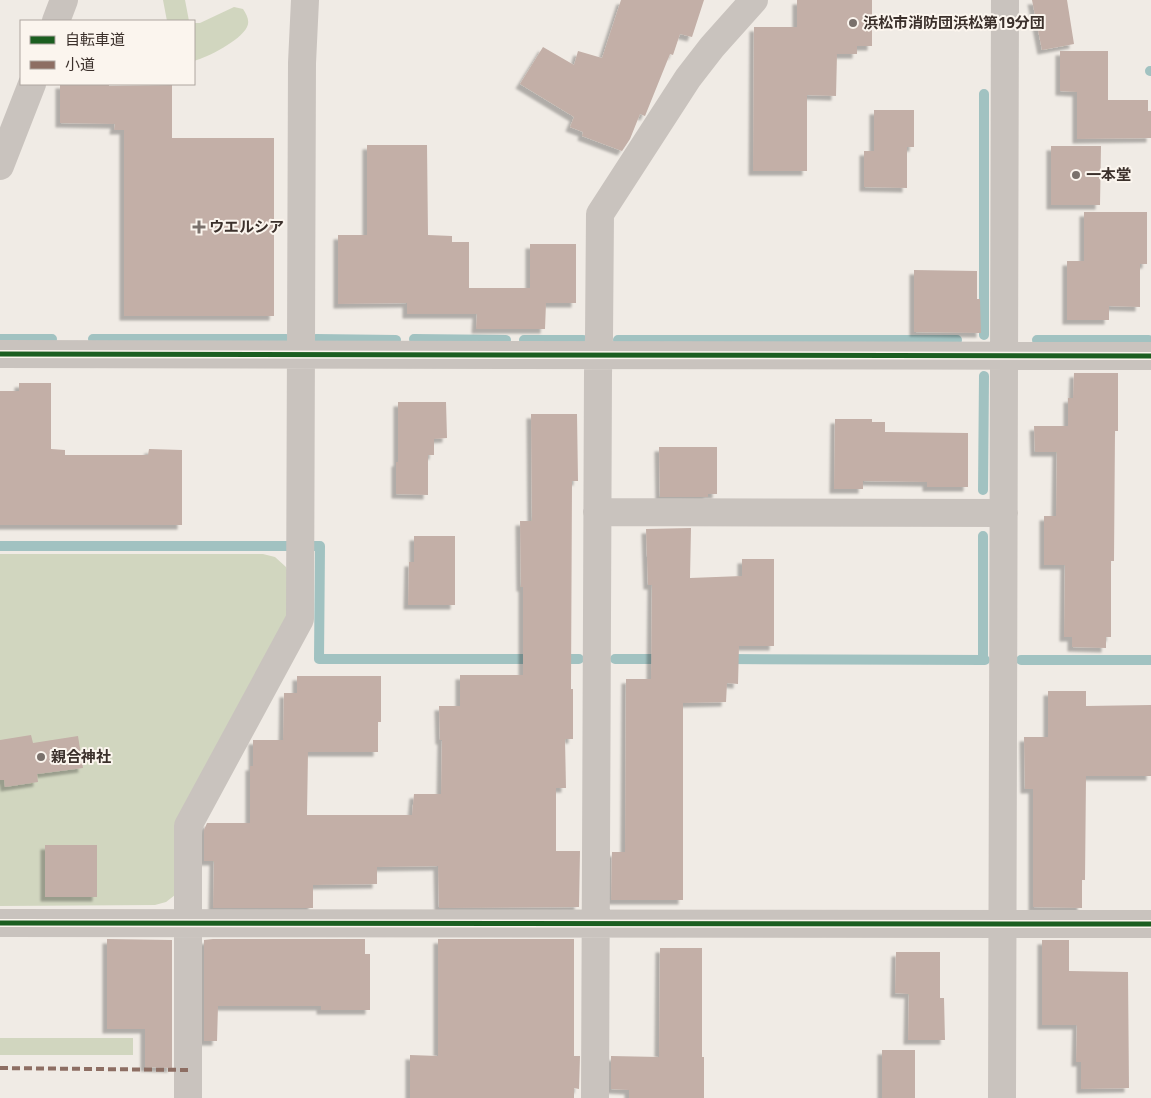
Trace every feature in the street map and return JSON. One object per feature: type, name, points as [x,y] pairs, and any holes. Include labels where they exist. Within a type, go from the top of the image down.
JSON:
[{"type":"street","points":[[56,20],[64,0]]},
{"type":"street","points":[[188,1098],[188,826],[300,619],[302,63],[305,0]]},
{"type":"street","points":[[595,1098],[600,214],[688,78],[712,47],[754,0]]},
{"type":"street","points":[[1002,1098],[1005,0]]},
{"type":"street","points":[[0,166],[32,85]]},
{"type":"street","points":[[0,354],[1151,356]]},
{"type":"street","points":[[597,512],[1004,513]]},
{"type":"street","points":[[0,923],[1151,924]]},
{"type":"green space","points":[[163,0],[185,0],[189,20],[167,20]]},
{"type":"green space","points":[[234,7],[243,9],[248,20],[247,27],[238,38],[223,48],[195,61],[195,23],[200,23]]},
{"type":"green space","points":[[0,554],[263,554],[275,557],[286,567],[290,580],[288,617],[187,808],[175,895],[166,902],[155,905],[0,906]]},
{"type":"green space","points":[[0,1038],[133,1038],[133,1055],[0,1055]]},
{"type":"building","points":[[621,0],[704,0],[692,37],[680,34],[673,55],[670,54],[645,116],[640,114],[630,139],[622,151],[582,136],[583,132],[570,127],[574,117],[520,84],[543,47],[574,65],[578,51],[602,58]]},
{"type":"building","points":[[797,0],[872,0],[872,46],[857,46],[857,54],[837,54],[836,96],[807,95],[807,171],[753,171],[754,27],[797,27]]},
{"type":"building","points":[[1032,0],[1067,0],[1074,44],[1042,50]]},
{"type":"building","points":[[1060,51],[1108,51],[1108,100],[1148,100],[1148,111],[1151,111],[1151,138],[1077,139],[1077,92],[1060,91]]},
{"type":"building","name":"ウエルシア","points":[[60,85],[172,85],[172,138],[274,138],[274,316],[124,316],[124,130],[114,130],[115,124],[60,123]]},
{"type":"building","points":[[874,110],[914,110],[914,147],[907,147],[907,188],[864,187],[864,151],[874,151]]},
{"type":"building","points":[[367,145],[427,145],[428,235],[452,236],[452,242],[469,242],[469,288],[530,288],[530,244],[576,244],[576,303],[546,303],[545,329],[476,329],[477,314],[407,314],[407,303],[338,304],[338,235],[367,235]]},
{"type":"building","points":[[1051,146],[1101,146],[1100,205],[1051,205]]},
{"type":"building","points":[[1084,212],[1147,212],[1147,264],[1140,264],[1140,307],[1109,306],[1109,320],[1067,320],[1067,261],[1084,261]]},
{"type":"building","points":[[914,270],[977,271],[977,299],[980,299],[981,333],[914,332]]},
{"type":"building","points":[[1074,373],[1118,373],[1118,431],[1115,431],[1114,561],[1111,561],[1111,637],[1106,637],[1106,648],[1072,647],[1072,637],[1064,637],[1065,565],[1044,565],[1044,516],[1056,516],[1057,452],[1035,452],[1034,426],[1068,426],[1068,398],[1073,398]]},
{"type":"building","points":[[19,383],[51,383],[51,449],[65,450],[65,455],[148,455],[149,449],[182,450],[182,525],[0,525],[0,391],[19,391]]},
{"type":"building","points":[[398,402],[446,402],[447,438],[434,439],[434,455],[428,455],[428,495],[396,494]]},
{"type":"building","points":[[531,414],[577,414],[578,481],[572,481],[571,689],[573,689],[573,739],[565,739],[566,788],[556,788],[556,851],[580,851],[579,907],[439,908],[438,866],[377,867],[377,884],[313,885],[313,908],[213,908],[214,861],[204,861],[204,830],[207,823],[250,823],[250,766],[253,766],[253,740],[283,740],[284,693],[297,693],[297,676],[381,676],[381,722],[378,722],[378,752],[308,752],[307,815],[412,815],[414,794],[441,794],[442,740],[440,740],[439,706],[460,706],[460,675],[523,675],[523,587],[521,587],[520,521],[532,521]]},
{"type":"building","points":[[835,419],[872,419],[872,422],[885,422],[885,432],[968,433],[968,487],[927,487],[927,482],[863,481],[863,489],[834,489]]},
{"type":"building","points":[[659,447],[717,447],[717,494],[708,494],[708,497],[660,497]]},
{"type":"building","points":[[691,528],[690,578],[742,576],[742,559],[774,559],[774,646],[739,646],[738,684],[727,683],[726,702],[683,703],[683,900],[611,900],[612,852],[625,852],[626,679],[651,679],[652,585],[648,585],[646,529]]},
{"type":"building","points":[[414,536],[455,536],[455,605],[408,605],[409,562],[414,562]]},
{"type":"building","points":[[1048,691],[1086,691],[1086,706],[1151,705],[1151,776],[1086,776],[1085,880],[1082,880],[1082,908],[1033,907],[1033,789],[1025,789],[1024,737],[1048,737]]},
{"type":"building","name":"親合神社","points":[[31,735],[33,743],[78,736],[83,768],[37,774],[38,782],[5,787],[4,780],[0,780],[0,740]]},
{"type":"building","points":[[45,845],[97,845],[97,897],[45,897]]},
{"type":"building","points":[[107,939],[172,940],[172,1068],[145,1067],[145,1029],[107,1029]]},
{"type":"building","points":[[365,939],[365,954],[370,954],[370,1010],[321,1010],[321,1006],[218,1006],[217,1041],[204,1041],[204,940]]},
{"type":"building","points":[[438,939],[574,939],[574,1056],[580,1056],[579,1089],[574,1088],[574,1098],[410,1098],[410,1055],[438,1056]]},
{"type":"building","points":[[1042,940],[1069,940],[1069,971],[1128,972],[1129,1088],[1081,1089],[1081,1062],[1076,1062],[1077,1025],[1042,1025]]},
{"type":"building","points":[[660,948],[702,948],[704,1098],[629,1098],[629,1090],[611,1089],[611,1056],[659,1057]]},
{"type":"building","points":[[896,952],[940,952],[940,998],[944,998],[945,1040],[908,1040],[909,994],[895,993]]},
{"type":"building","points":[[882,1050],[915,1050],[915,1098],[882,1098]]},
{"type":"waterway","points":[[984,94],[984,335]]},
{"type":"waterway","points":[[0,339],[52,339]]},
{"type":"waterway","points":[[93,339],[286,339]]},
{"type":"waterway","points":[[316,339],[396,340]]},
{"type":"waterway","points":[[414,339],[506,340]]},
{"type":"waterway","points":[[524,340],[583,340]]},
{"type":"waterway","points":[[618,340],[957,340]]},
{"type":"waterway","points":[[1037,340],[1149,340]]},
{"type":"waterway","points":[[983,490],[984,376]]},
{"type":"waterway","points":[[983,536],[983,660]]},
{"type":"waterway","points":[[0,546],[290,546]]},
{"type":"waterway","points":[[311,546],[320,546],[319,659],[537,659]]},
{"type":"waterway","points":[[559,659],[579,659]]},
{"type":"waterway","points":[[615,659],[664,659]]},
{"type":"waterway","points":[[726,659],[985,660]]},
{"type":"waterway","points":[[1021,660],[1151,660]]},
{"type":"marked path","points":[[0,1068],[188,1070]]},
{"type":"cycle path","points":[[0,354],[1151,356]]},
{"type":"cycle path","points":[[0,923],[1151,924]]},
{"type":"place","name":"浜松市消防団浜松第19分団","points":[[853,23]]},
{"type":"place","name":"一本堂","points":[[1076,175]]},
{"type":"place","name":"ウエルシア","points":[[199,227]]},
{"type":"place","name":"親合神社","points":[[41,757]]}]
